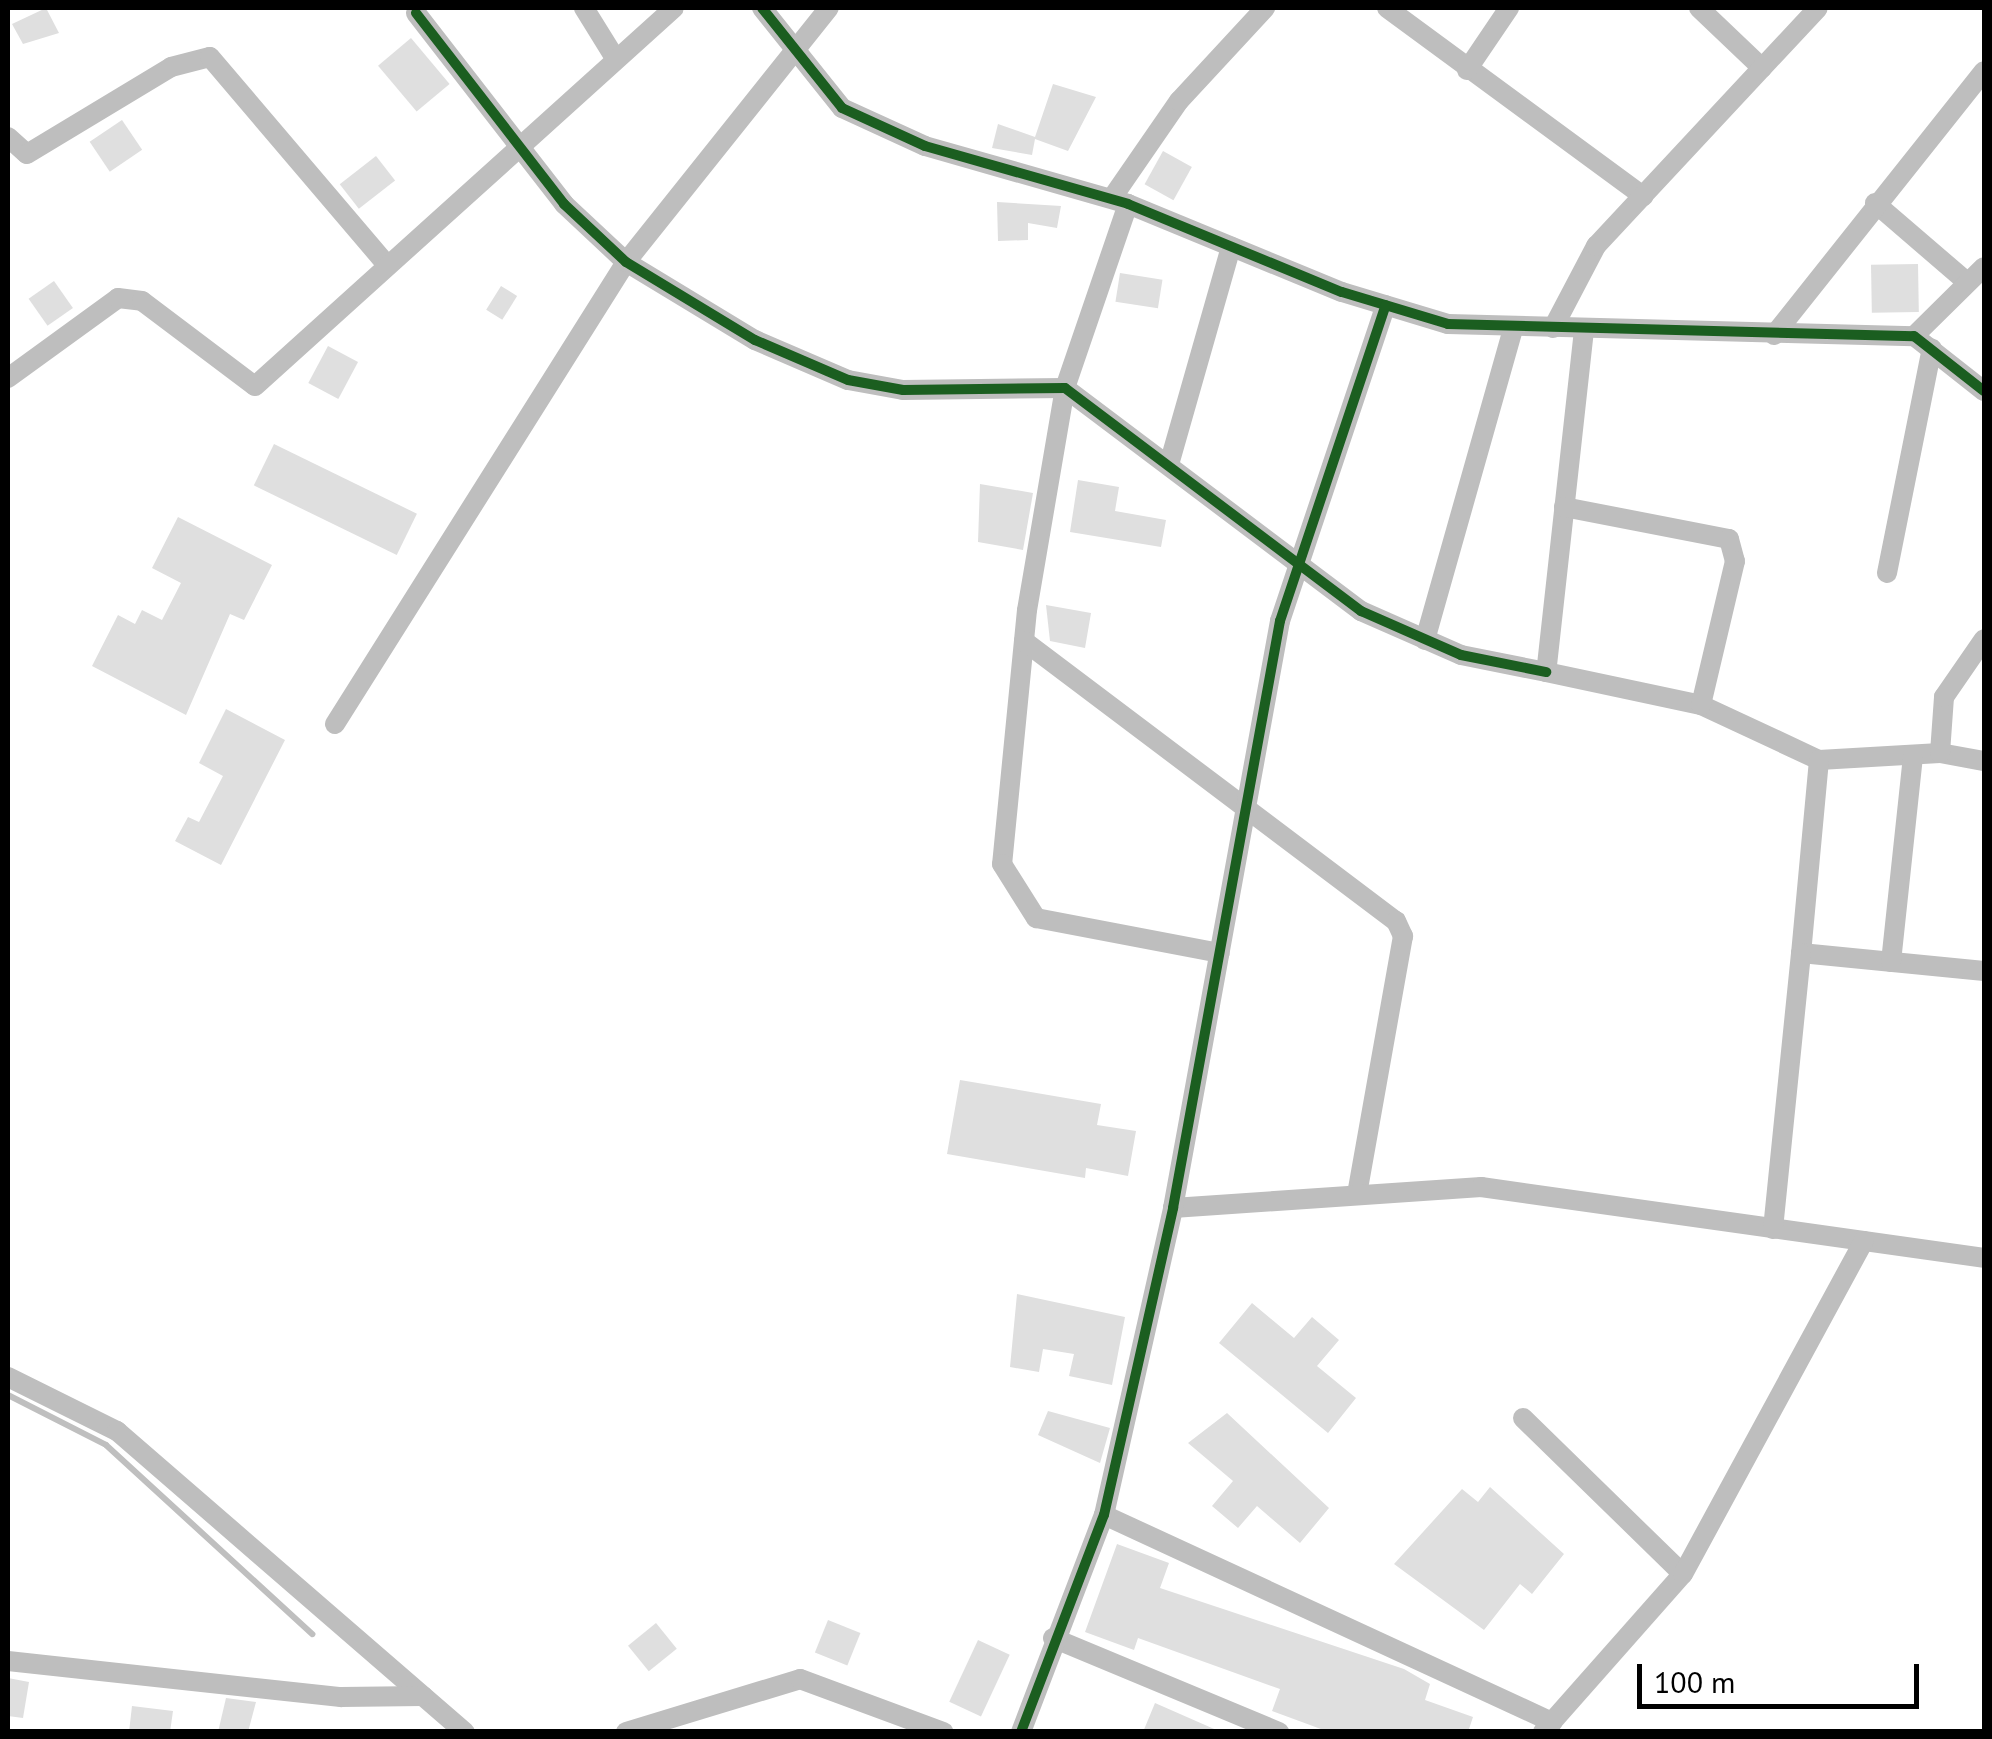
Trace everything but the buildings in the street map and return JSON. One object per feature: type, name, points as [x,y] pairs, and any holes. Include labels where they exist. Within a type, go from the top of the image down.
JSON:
[{"type":"street","points":[[584,8],[615,58]]},
{"type":"street","points":[[8,378],[118,298],[142,302],[256,386],[674,8]]},
{"type":"street","points":[[762,8],[842,108],[925,146],[1120,201],[1386,306],[1448,324],[1774,336],[1914,336],[1984,391]]},
{"type":"street","points":[[336,724],[626,262],[792,45],[828,8]]},
{"type":"street","points":[[1220,954],[1036,918],[1013,893],[1002,864],[1024,641],[1064,388],[1120,201],[1179,101],[1265,8]]},
{"type":"street","points":[[1387,8],[1643,196]]},
{"type":"street","points":[[1467,70],[1509,8]]},
{"type":"street","points":[[1699,8],[1762,68]]},
{"type":"street","points":[[1553,328],[1596,246],[1818,8]]},
{"type":"street","points":[[416,13],[520,147],[626,262],[755,340],[848,380],[903,390],[1064,388],[1170,461],[1361,611],[1425,640],[1546,672],[1701,705],[1818,760],[1940,754],[1984,761]]},
{"type":"street","points":[[8,138],[27,154],[170,67],[210,58],[386,265]]},
{"type":"street","points":[[1774,336],[1875,203],[1984,71]]},
{"type":"street","points":[[1875,203],[1967,282]]},
{"type":"street","points":[[1170,461],[1232,247]]},
{"type":"street","points":[[1914,336],[1984,267]]},
{"type":"street","points":[[1020,1732],[1053,1638],[1104,1514],[1173,1208],[1294,562],[1386,306]]},
{"type":"street","points":[[1425,640],[1514,326]]},
{"type":"street","points":[[1546,672],[1584,330]]},
{"type":"street","points":[[1888,573],[1932,348]]},
{"type":"street","points":[[1564,506],[1729,539],[1734,560],[1701,705]]},
{"type":"street","points":[[1940,754],[1944,697],[1984,639]]},
{"type":"street","points":[[1024,641],[1246,807],[1403,936],[1357,1195]]},
{"type":"street","points":[[1891,962],[1913,755]]},
{"type":"street","points":[[1773,1229],[1818,760]]},
{"type":"street","points":[[1801,953],[1984,971]]},
{"type":"street","points":[[1173,1208],[1481,1187],[1984,1258]]},
{"type":"street","points":[[1104,1514],[1547,1726],[1683,1574],[1864,1242]]},
{"type":"street","points":[[8,1376],[117,1432],[464,1732]]},
{"type":"street","points":[[1523,1418],[1683,1574]]},
{"type":"street","points":[[1053,1638],[1280,1732]]},
{"type":"street","points":[[8,1660],[342,1697],[424,1697]]},
{"type":"street","points":[[626,1732],[800,1679],[830,1682],[943,1732]]},
{"type":"waterway","points":[[8,1395],[106,1445],[312,1634]]},
{"type":"cycle path","points":[[762,8],[842,108],[925,146],[1128,204],[1342,292],[1448,324],[1914,336],[1984,391]]},
{"type":"cycle path","points":[[416,13],[564,204],[626,262],[755,340],[848,380],[903,390],[1065,388],[1361,611],[1461,655],[1546,672]]},
{"type":"cycle path","points":[[1021,1732],[1104,1515],[1173,1208],[1280,621],[1386,305]]}]
